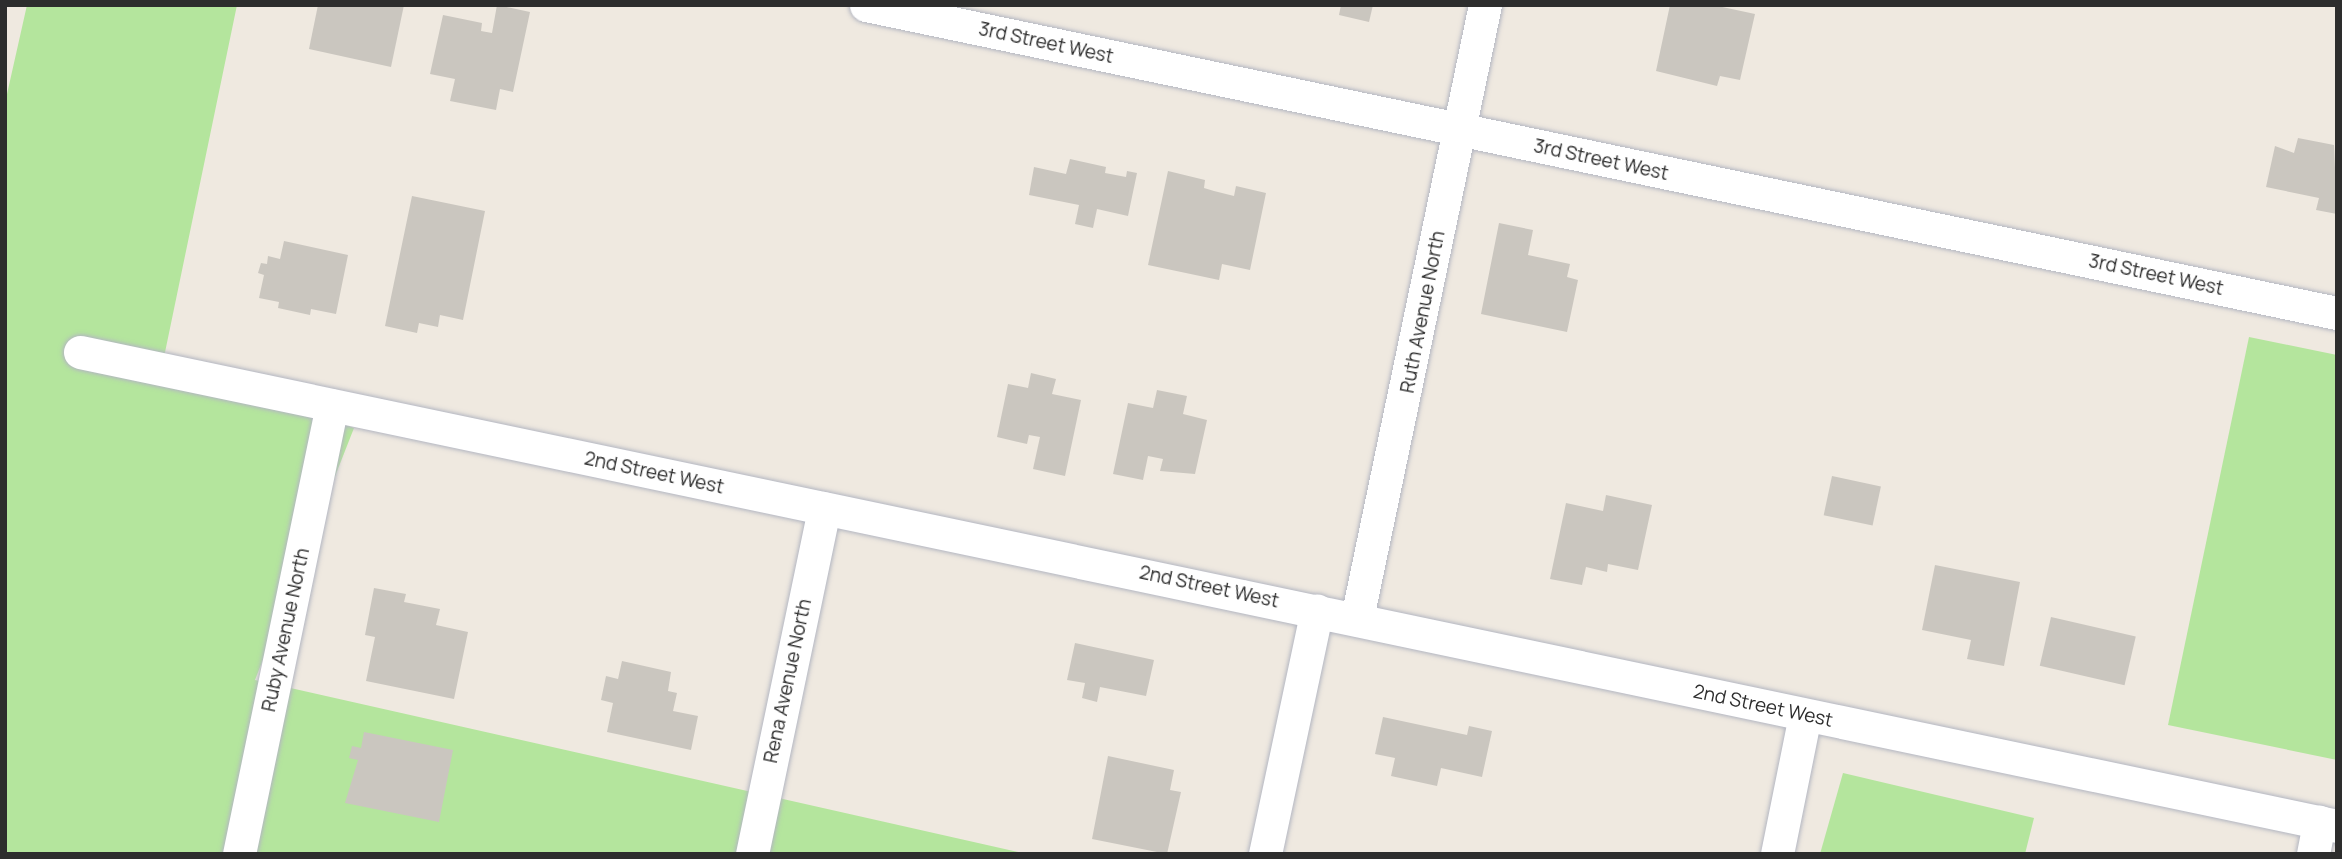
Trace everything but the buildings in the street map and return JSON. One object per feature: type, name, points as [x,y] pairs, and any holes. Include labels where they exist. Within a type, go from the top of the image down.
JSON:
[{"type":"street","name":"3rd Street West","points":[[866,5],[2337,313]]},
{"type":"street","name":"Ruth Avenue North","points":[[1357,618],[1485,5]]},
{"type":"street","name":"2nd Street West","points":[[80,352],[2328,824]]},
{"type":"street","name":"Ruby Avenue North","points":[[239,854],[332,406]]},
{"type":"street","name":"Rena Avenue North","points":[[752,854],[824,508]]},
{"type":"street","points":[[1265,854],[1317,610]]},
{"type":"street","points":[[1777,854],[1805,715]]},
{"type":"street","points":[[2313,854],[2328,824]]},
{"type":"green space","points":[[27,5],[237,5],[163,362],[354,428],[255,680],[1027,854],[5,854],[5,103]]},
{"type":"green space","points":[[2249,337],[2337,355],[2337,760],[2168,725]]},
{"type":"green space","points":[[1843,773],[2034,818],[2025,854],[1820,854]]}]
